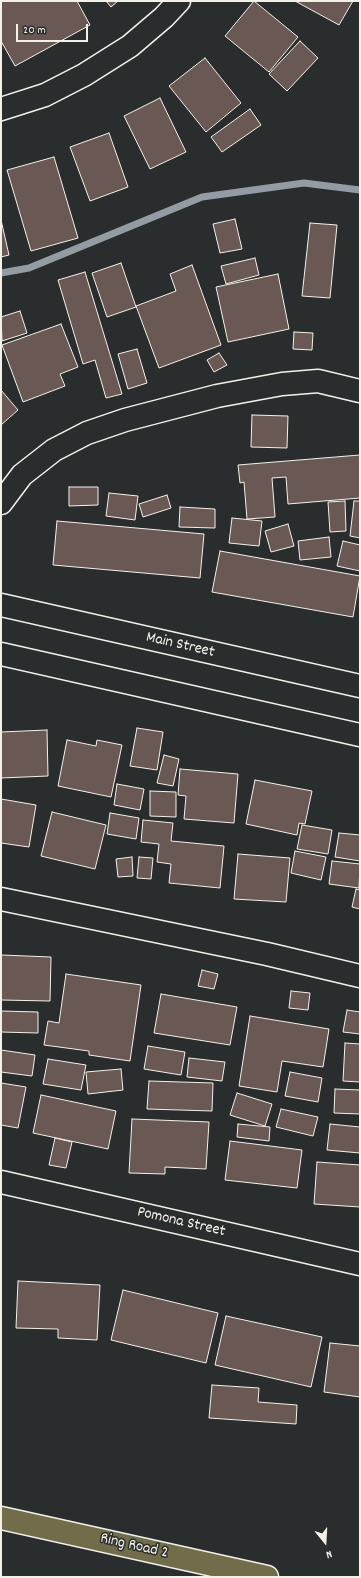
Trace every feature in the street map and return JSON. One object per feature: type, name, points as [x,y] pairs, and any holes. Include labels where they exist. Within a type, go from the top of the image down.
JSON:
[{"type":"main road","name":"Ring Road 2","points":[[1,1518],[267,1577]]},
{"type":"street","points":[[1,109],[45,95],[84,75],[130,46],[179,1]]},
{"type":"street","points":[[1,503],[22,475],[54,450],[87,434],[125,420],[217,396],[282,384],[318,382],[360,391]]},
{"type":"street","name":"Main Street","points":[[1,605],[360,686]]},
{"type":"street","points":[[1,654],[360,735]]},
{"type":"street","points":[[1,899],[266,954],[360,976]]},
{"type":"street","name":"Pomona Street","points":[[1,1182],[360,1264]]},
{"type":"building","points":[[1,1],[77,1],[90,25],[15,66],[1,41]]},
{"type":"building","points":[[106,1],[118,1],[111,7]]},
{"type":"building","points":[[254,1],[298,37],[269,72],[225,36]]},
{"type":"building","points":[[295,1],[353,1],[339,25]]},
{"type":"building","points":[[300,41],[318,58],[287,91],[269,74]]},
{"type":"building","points":[[205,58],[241,103],[206,132],[169,86]]},
{"type":"building","points":[[160,98],[186,152],[150,169],[124,116]]},
{"type":"building","points":[[250,109],[261,125],[222,152],[211,137]]},
{"type":"building","points":[[109,133],[128,187],[90,201],[70,147]]},
{"type":"building","points":[[54,157],[78,238],[31,251],[7,170]]},
{"type":"building","points":[[235,219],[242,249],[220,253],[213,224]]},
{"type":"building","points":[[1,220],[9,255],[1,257]]},
{"type":"building","points":[[310,223],[337,225],[330,298],[302,296]]},
{"type":"building","points":[[255,258],[259,275],[226,284],[221,266]]},
{"type":"building","points":[[121,263],[136,307],[107,317],[92,273]]},
{"type":"building","points":[[192,265],[221,345],[159,368],[136,306],[176,291],[170,274]]},
{"type":"building","points":[[85,272],[122,394],[106,398],[95,360],[83,364],[58,280]]},
{"type":"building","points":[[278,274],[289,329],[228,342],[216,287]]},
{"type":"building","points":[[20,311],[27,333],[2,341],[1,317]]},
{"type":"building","points":[[61,324],[78,367],[60,374],[65,386],[23,402],[2,345]]},
{"type":"building","points":[[294,332],[313,333],[312,350],[293,349]]},
{"type":"building","points":[[137,349],[147,383],[128,389],[118,354]]},
{"type":"building","points":[[219,353],[227,365],[214,372],[207,360]]},
{"type":"building","points":[[1,390],[18,410],[1,425]]},
{"type":"building","points":[[252,415],[288,416],[287,448],[251,447]]},
{"type":"building","points":[[360,455],[360,498],[288,504],[286,477],[272,478],[275,517],[247,519],[244,482],[240,483],[238,465]]},
{"type":"building","points":[[69,487],[98,487],[98,505],[69,506]]},
{"type":"building","points":[[109,493],[138,496],[135,520],[106,516]]},
{"type":"building","points":[[167,495],[171,508],[143,517],[139,504]]},
{"type":"building","points":[[345,501],[346,531],[330,532],[328,502]]},
{"type":"building","points":[[354,501],[360,501],[360,538],[350,536]]},
{"type":"building","points":[[180,507],[215,509],[215,528],[179,527]]},
{"type":"building","points":[[232,518],[262,521],[259,546],[229,543]]},
{"type":"building","points":[[57,521],[204,534],[200,578],[53,565]]},
{"type":"building","points":[[288,524],[294,546],[271,552],[265,531]]},
{"type":"building","points":[[329,537],[331,557],[300,560],[298,541]]},
{"type":"building","points":[[343,541],[360,545],[360,571],[337,566]]},
{"type":"building","points":[[220,551],[360,576],[353,617],[212,592]]},
{"type":"building","points":[[137,728],[163,732],[157,770],[130,766]]},
{"type":"building","points":[[47,730],[48,776],[1,778],[1,732]]},
{"type":"building","points":[[67,740],[96,746],[97,740],[122,745],[111,797],[58,786]]},
{"type":"building","points":[[164,755],[179,759],[173,786],[157,783]]},
{"type":"building","points":[[180,769],[238,774],[234,823],[184,819],[186,796],[178,795]]},
{"type":"building","points":[[255,780],[312,791],[305,824],[299,823],[297,835],[246,824]]},
{"type":"building","points":[[117,784],[144,789],[140,810],[114,805]]},
{"type":"building","points":[[150,791],[176,792],[176,817],[150,816]]},
{"type":"building","points":[[1,799],[36,805],[29,847],[1,843]]},
{"type":"building","points":[[52,812],[106,825],[95,869],[41,856]]},
{"type":"building","points":[[110,813],[139,818],[136,839],[107,834]]},
{"type":"building","points":[[143,820],[173,823],[171,841],[224,846],[220,888],[169,883],[171,864],[157,862],[159,844],[141,842]]},
{"type":"building","points":[[302,825],[332,830],[328,854],[297,849]]},
{"type":"building","points":[[339,833],[360,835],[360,861],[335,857]]},
{"type":"building","points":[[295,851],[326,857],[321,880],[291,873]]},
{"type":"building","points":[[238,854],[290,858],[286,902],[234,899]]},
{"type":"building","points":[[132,857],[133,876],[118,877],[116,859]]},
{"type":"building","points":[[139,857],[153,858],[151,879],[137,878]]},
{"type":"building","points":[[332,861],[360,864],[359,888],[329,884]]},
{"type":"building","points":[[356,889],[360,890],[360,909],[352,907]]},
{"type":"building","points":[[1,955],[51,957],[50,1001],[1,1000]]},
{"type":"building","points":[[202,970],[218,974],[214,989],[198,986]]},
{"type":"building","points":[[66,974],[141,985],[130,1061],[89,1055],[89,1051],[44,1045],[48,1021],[59,1023]]},
{"type":"building","points":[[291,991],[310,993],[308,1010],[289,1008]]},
{"type":"building","points":[[161,994],[237,1007],[230,1045],[154,1033]]},
{"type":"building","points":[[347,1010],[360,1012],[360,1034],[343,1032]]},
{"type":"building","points":[[1,1011],[38,1012],[38,1033],[1,1032]]},
{"type":"building","points":[[250,1016],[329,1029],[323,1067],[282,1061],[277,1092],[239,1086]]},
{"type":"building","points":[[345,1043],[360,1044],[360,1082],[343,1081]]},
{"type":"building","points":[[148,1046],[185,1052],[181,1075],[144,1069]]},
{"type":"building","points":[[1,1050],[35,1055],[32,1076],[1,1072]]},
{"type":"building","points":[[189,1058],[225,1062],[222,1081],[187,1077]]},
{"type":"building","points":[[48,1059],[86,1065],[81,1090],[43,1084]]},
{"type":"building","points":[[121,1069],[123,1090],[88,1094],[86,1072]]},
{"type":"building","points":[[290,1072],[322,1078],[318,1102],[285,1096]]},
{"type":"building","points":[[149,1081],[213,1083],[212,1111],[147,1109]]},
{"type":"building","points":[[1,1083],[26,1087],[18,1128],[1,1125]]},
{"type":"building","points":[[335,1089],[360,1090],[360,1114],[334,1113]]},
{"type":"building","points":[[237,1093],[272,1104],[265,1126],[230,1115]]},
{"type":"building","points":[[41,1095],[116,1111],[108,1149],[33,1133]]},
{"type":"building","points":[[281,1109],[318,1117],[313,1136],[276,1127]]},
{"type":"building","points":[[132,1119],[209,1122],[206,1169],[165,1167],[165,1174],[129,1173]]},
{"type":"building","points":[[238,1124],[270,1127],[269,1141],[237,1137]]},
{"type":"building","points":[[330,1124],[360,1127],[360,1153],[327,1150]]},
{"type":"building","points":[[55,1138],[72,1142],[66,1168],[49,1165]]},
{"type":"building","points":[[230,1141],[302,1150],[297,1188],[225,1180]]},
{"type":"building","points":[[317,1162],[360,1165],[360,1207],[314,1204]]},
{"type":"building","points":[[18,1281],[100,1285],[97,1340],[58,1338],[58,1329],[16,1328]]},
{"type":"building","points":[[123,1290],[218,1313],[206,1363],[111,1340]]},
{"type":"building","points":[[226,1316],[322,1337],[311,1387],[215,1365]]},
{"type":"building","points":[[330,1343],[360,1346],[360,1397],[324,1392]]},
{"type":"building","points":[[212,1385],[259,1388],[258,1402],[297,1405],[296,1424],[209,1418]]},
{"type":"waterway","points":[[1,273],[29,268],[202,197],[304,183],[360,190]]}]
